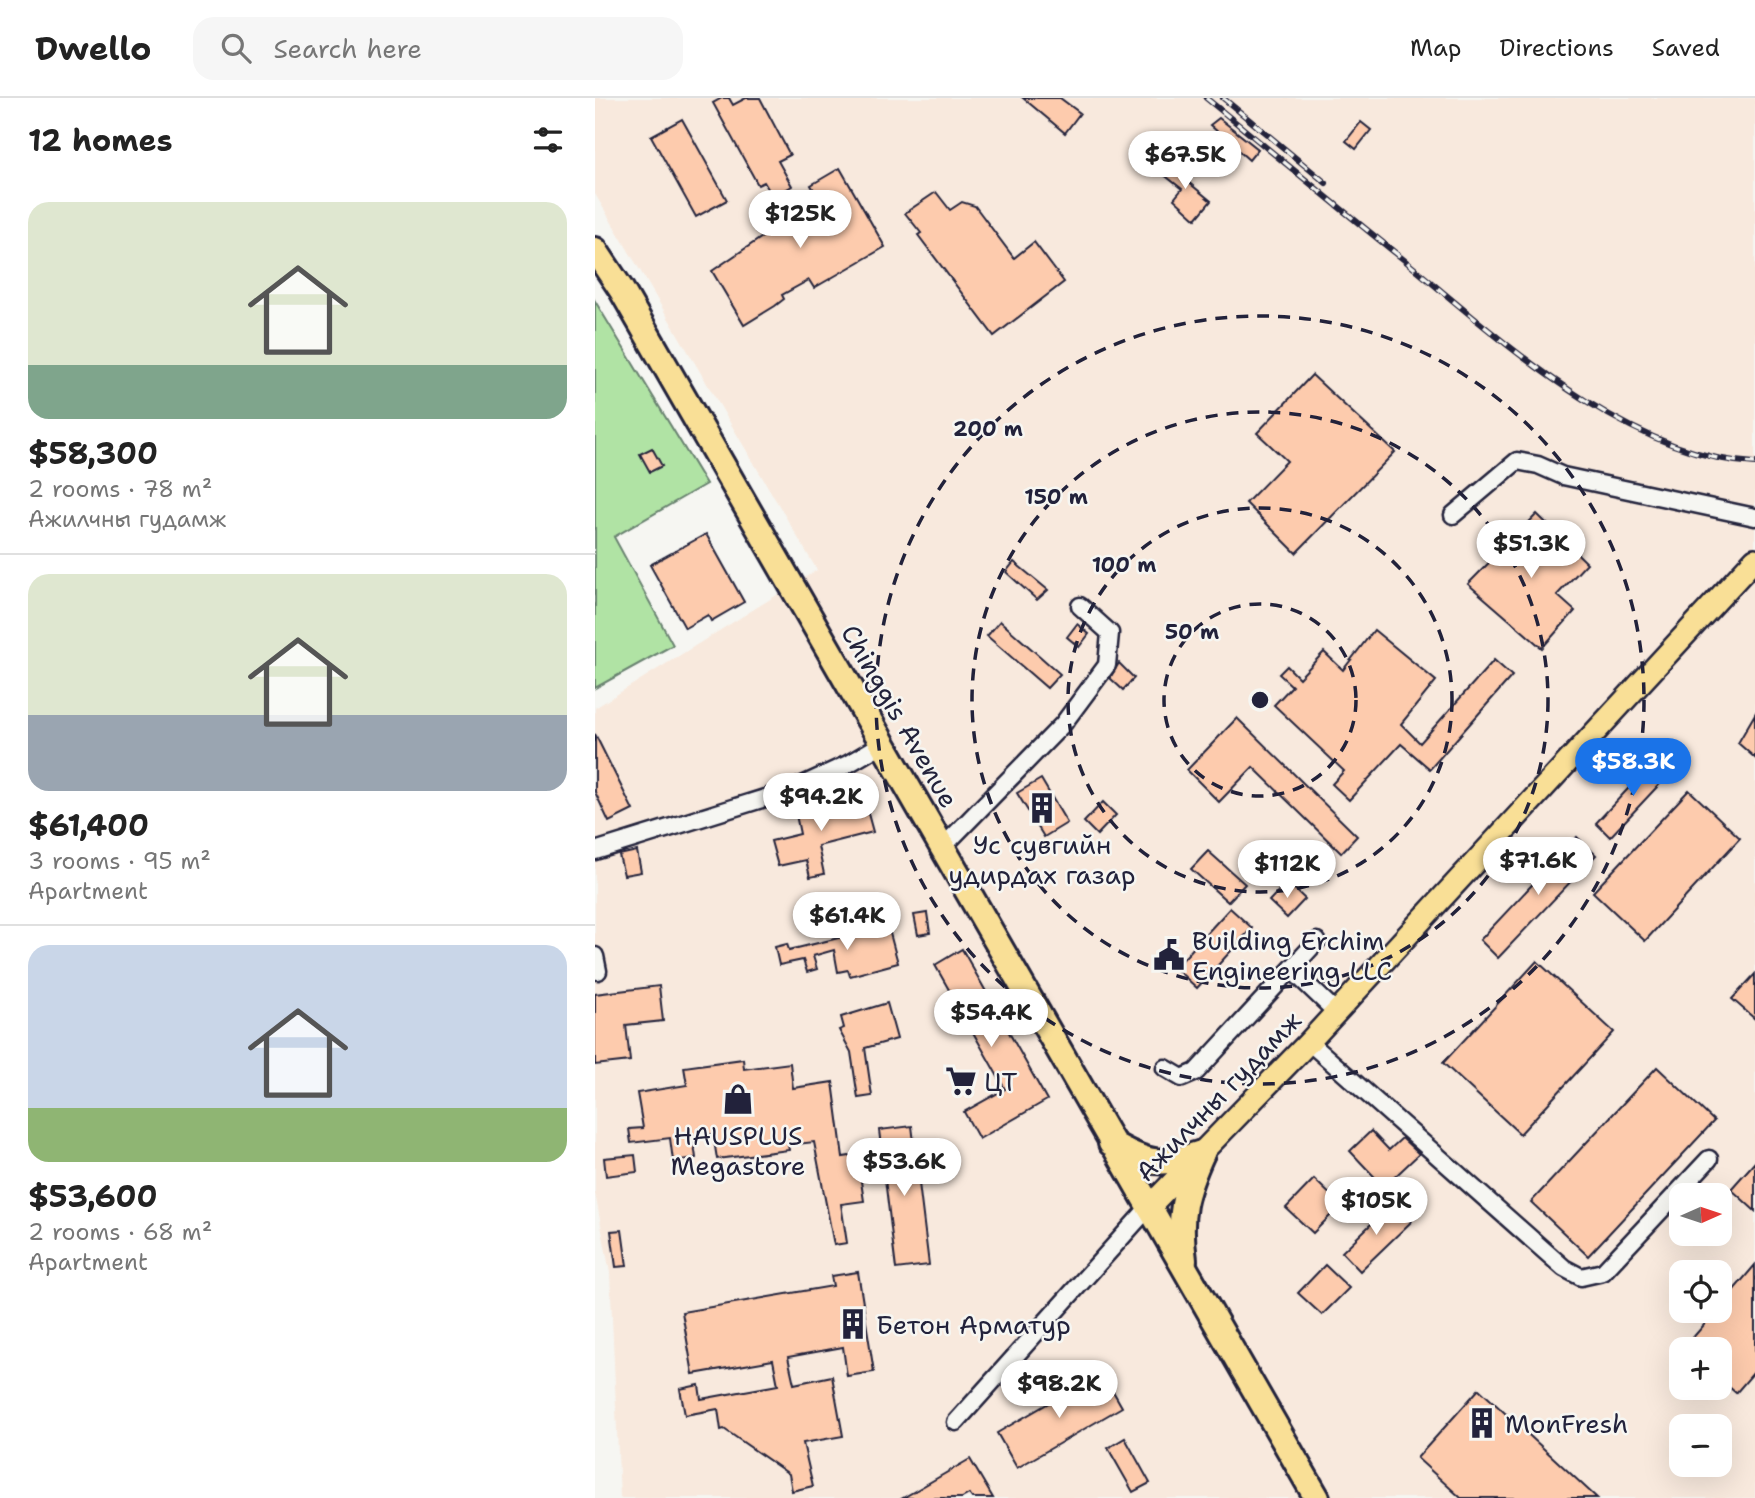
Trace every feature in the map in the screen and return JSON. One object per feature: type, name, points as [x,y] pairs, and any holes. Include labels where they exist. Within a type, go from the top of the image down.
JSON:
[{"type":"highway","name":"Chinggis Avenue","points":[[595,234],[621,289]]},
{"type":"highway","name":"Chinggis Avenue","points":[[595,250],[621,289],[1317,1498]]},
{"type":"highway","points":[[1111,1143],[1135,1157],[1162,1163],[1202,1153]]},
{"type":"highway","points":[[1185,1272],[1180,1227],[1181,1209],[1202,1153]]},
{"type":"main road","name":"Ажилчны гудамж","points":[[1148,1208],[1309,1042],[1755,559]]},
{"type":"street","points":[[1453,515],[1517,461],[1538,465],[1563,476],[1755,517]]},
{"type":"street","points":[[941,849],[1063,724],[1107,665],[1109,633],[1080,606]]},
{"type":"street","points":[[595,851],[794,789],[848,764],[882,744]]},
{"type":"street","points":[[1165,1068],[1182,1078],[1196,1072],[1293,971],[1317,941]]},
{"type":"street","points":[[1293,971],[1336,1012]]},
{"type":"street","points":[[1309,1042],[1564,1268],[1581,1277],[1603,1272],[1709,1159]]},
{"type":"street","points":[[955,1422],[1148,1208]]},
{"type":"shaded area","points":[[595,98],[1755,98],[1755,1498],[620,1498],[610,1273],[595,1193],[595,708],[817,570],[595,194]]},
{"type":"green space","points":[[595,301],[706,484],[614,537],[673,645],[595,688]]},
{"type":"building","points":[[729,98],[733,105],[746,98],[760,98],[790,155],[778,161],[792,186],[773,197],[764,182],[758,185],[713,103]]},
{"type":"building","points":[[1023,98],[1060,98],[1080,113],[1065,133]]},
{"type":"building","points":[[1219,118],[1258,149],[1249,160],[1210,125]]},
{"type":"building","points":[[682,119],[727,200],[696,217],[651,136]]},
{"type":"building","points":[[1361,122],[1371,130],[1356,149],[1346,141]]},
{"type":"building","points":[[1159,158],[1211,201],[1196,219],[1174,199],[1182,189],[1153,166]]},
{"type":"building","points":[[840,168],[885,247],[814,288],[809,280],[782,295],[784,299],[744,325],[712,271],[771,231],[766,221],[786,210],[792,221],[822,204],[811,185]]},
{"type":"building","points":[[936,192],[950,210],[962,202],[975,206],[1014,258],[1034,242],[1064,282],[994,336],[918,235],[921,233],[905,213]]},
{"type":"building","points":[[1312,375],[1395,452],[1296,553],[1246,503],[1287,461],[1257,433]]},
{"type":"building","points":[[652,448],[662,466],[650,472],[640,454]]},
{"type":"building","points":[[1537,514],[1587,563],[1557,595],[1575,611],[1542,648],[1468,584]]},
{"type":"building","points":[[706,534],[744,602],[711,621],[708,615],[685,628],[650,565]]},
{"type":"building","points":[[1014,562],[1048,590],[1037,600],[1006,572]]},
{"type":"building","points":[[1000,621],[1060,674],[1047,688],[987,636]]},
{"type":"building","points":[[1077,624],[1089,634],[1079,647],[1067,637]]},
{"type":"building","points":[[1374,630],[1436,681],[1401,724],[1420,743],[1494,660],[1512,676],[1430,769],[1401,744],[1349,800],[1332,784],[1344,771],[1274,705],[1292,686],[1279,674],[1287,666],[1299,678],[1324,652],[1343,670]]},
{"type":"building","points":[[1119,663],[1134,678],[1123,690],[1110,678]]},
{"type":"building","points":[[1755,714],[1755,758],[1738,743]]},
{"type":"building","points":[[1237,718],[1357,836],[1341,853],[1253,767],[1219,802],[1187,770]]},
{"type":"building","points":[[595,734],[633,810],[609,822],[595,792]]},
{"type":"building","points":[[1656,759],[1671,772],[1610,837],[1596,823]]},
{"type":"building","name":"Ус сувгийн удирдах газар","points":[[1041,779],[1067,823],[1044,837],[1017,793]]},
{"type":"building","points":[[1689,790],[1740,838],[1645,941],[1593,892]]},
{"type":"building","points":[[864,799],[873,832],[818,846],[824,874],[810,877],[806,860],[778,866],[771,841],[800,834],[794,805],[807,802],[810,813]]},
{"type":"building","points":[[1103,802],[1116,815],[1097,835],[1084,822]]},
{"type":"building","points":[[1577,837],[1596,855],[1498,958],[1480,940]]},
{"type":"building","points":[[637,851],[641,872],[624,875],[619,855]]},
{"type":"building","points":[[1208,851],[1245,884],[1228,902],[1191,869]]},
{"type":"building","points":[[1287,882],[1305,899],[1287,918],[1269,901]]},
{"type":"building","points":[[1230,908],[1252,928],[1197,988],[1175,968]]},
{"type":"building","points":[[927,913],[930,933],[918,935],[914,915]]},
{"type":"building","points":[[888,926],[898,963],[850,976],[848,970],[838,972],[834,950],[813,956],[817,969],[807,972],[803,960],[779,965],[775,947],[787,944],[789,950]]},
{"type":"building","points":[[962,949],[1047,1100],[979,1139],[964,1112],[1005,1089],[935,965]]},
{"type":"building","points":[[1537,961],[1614,1032],[1520,1134],[1443,1063]]},
{"type":"building","points":[[1755,974],[1755,1019],[1732,999]]},
{"type":"building","points":[[659,986],[663,1021],[626,1025],[630,1061],[595,1065],[595,994]]},
{"type":"building","points":[[887,1003],[897,1039],[865,1048],[872,1096],[858,1098],[851,1052],[839,1030],[844,1028],[841,1017]]},
{"type":"building","points":[[743,1059],[744,1069],[790,1063],[793,1088],[833,1082],[843,1157],[857,1155],[864,1201],[841,1204],[847,1243],[834,1245],[814,1142],[788,1145],[789,1150],[717,1159],[713,1134],[693,1137],[696,1158],[673,1161],[670,1138],[631,1143],[629,1129],[643,1128],[637,1093],[687,1085],[684,1067]]},
{"type":"building","points":[[1657,1067],[1714,1121],[1588,1256],[1531,1202]]},
{"type":"building","points":[[912,1126],[929,1265],[896,1269],[879,1130]]},
{"type":"building","points":[[1371,1131],[1389,1150],[1402,1138],[1419,1154],[1384,1187],[1350,1151]]},
{"type":"building","points":[[635,1155],[637,1172],[606,1176],[604,1158]]},
{"type":"building","points":[[1755,1162],[1755,1211],[1733,1191],[1733,1187]]},
{"type":"building","points":[[1314,1179],[1341,1205],[1313,1233],[1286,1208]]},
{"type":"building","points":[[1393,1203],[1411,1222],[1360,1271],[1342,1252]]},
{"type":"building","points":[[622,1230],[627,1266],[616,1267],[611,1231]]},
{"type":"building","points":[[1325,1265],[1349,1288],[1322,1315],[1298,1293]]},
{"type":"building","points":[[1755,1265],[1755,1371],[1736,1393],[1732,1390],[1732,1337],[1693,1337],[1706,1323],[1732,1323],[1732,1292]]},
{"type":"building","points":[[858,1272],[874,1372],[847,1376],[843,1347],[788,1357],[794,1384],[832,1376],[843,1436],[803,1443],[813,1486],[792,1491],[789,1474],[724,1429],[721,1430],[718,1409],[685,1415],[680,1389],[699,1385],[701,1399],[778,1385],[773,1360],[693,1374],[682,1312],[833,1286],[831,1276]]},
{"type":"building","points":[[1102,1372],[1122,1407],[1017,1468],[997,1433]]},
{"type":"building","name":"MonFresh","points":[[1479,1389],[1597,1498],[1461,1498],[1417,1458]]},
{"type":"building","points":[[1125,1438],[1150,1483],[1133,1492],[1108,1448]]},
{"type":"building","points":[[970,1459],[993,1498],[972,1498],[969,1494],[962,1498],[903,1498]]},
{"type":"railway","points":[[1206,98],[1480,323],[1566,388],[1612,416],[1659,439],[1706,455],[1755,463]]},
{"type":"railway","points":[[1223,98],[1326,183]]},
{"type":"place","name":"Ус сувгийн удирдах газар","points":[[1042,808]]},
{"type":"place","name":"Building Erchim Engineering LLC","points":[[1169,955]]},
{"type":"place","name":"ЦТ","points":[[961,1081]]},
{"type":"place","name":"HAUSPLUS Megastore","points":[[738,1099]]},
{"type":"place","name":"Бетон Арматур","points":[[853,1324]]},
{"type":"place","name":"MonFresh","points":[[1482,1423]]}]
